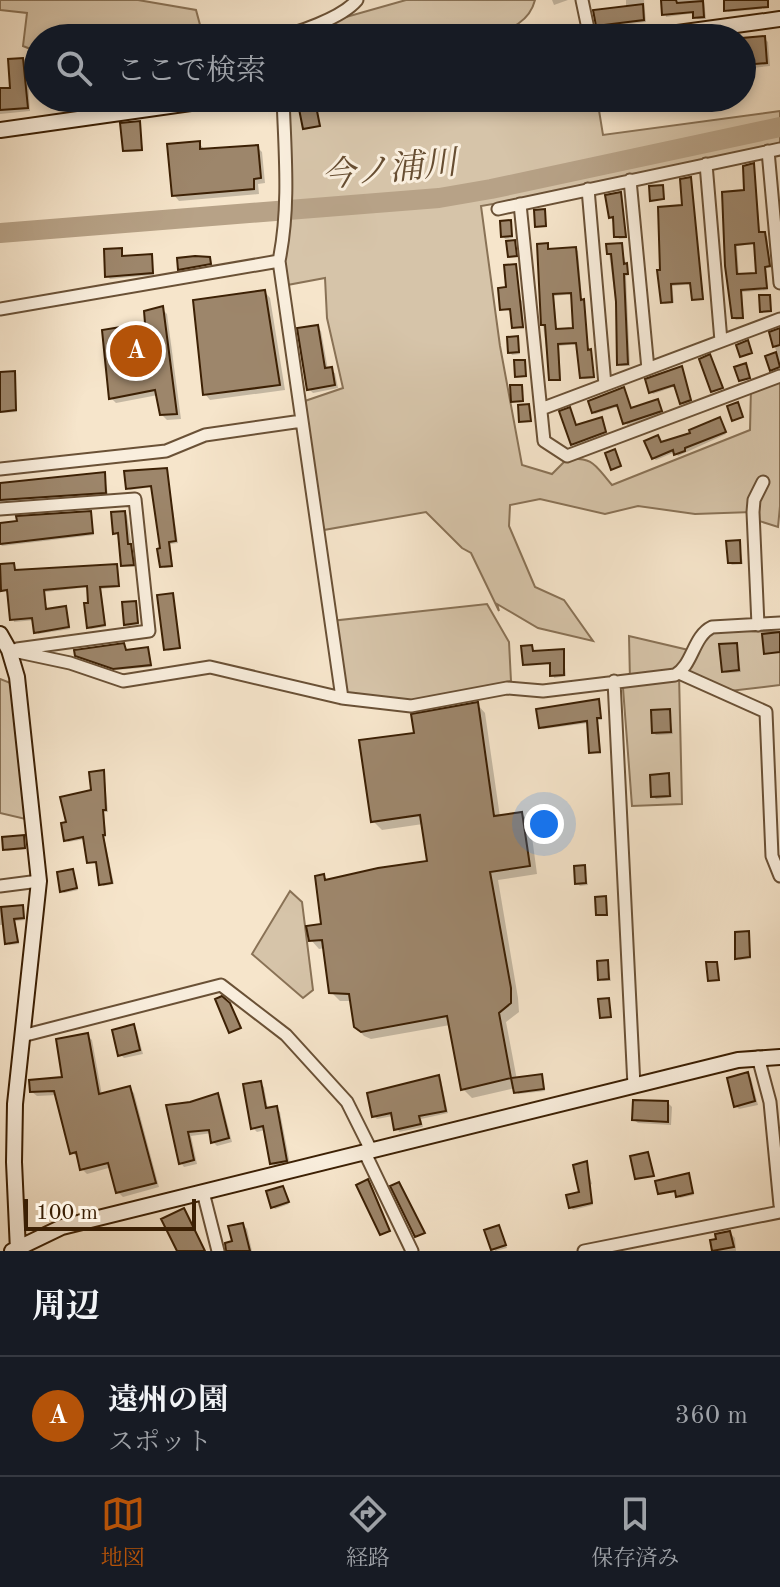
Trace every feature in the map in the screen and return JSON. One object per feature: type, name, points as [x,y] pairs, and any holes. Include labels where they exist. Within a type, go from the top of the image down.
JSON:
[{"type":"street","points":[[316,24],[352,7],[357,0]]},
{"type":"street","points":[[582,0],[587,24]]},
{"type":"street","points":[[743,24],[780,19]]},
{"type":"street","points":[[0,130],[105,112]]},
{"type":"street","points":[[284,112],[287,202],[279,261],[342,698]]},
{"type":"street","points":[[498,209],[774,150],[780,283]]},
{"type":"street","points":[[706,164],[721,341]]},
{"type":"street","points":[[630,180],[648,369]]},
{"type":"street","points":[[588,189],[605,385]]},
{"type":"street","points":[[520,204],[544,441],[567,456],[780,376]]},
{"type":"street","points":[[0,309],[279,261]]},
{"type":"street","points":[[541,409],[780,319]]},
{"type":"street","points":[[0,469],[166,451],[205,435],[302,421]]},
{"type":"street","points":[[758,625],[753,512],[754,500],[763,482]]},
{"type":"street","points":[[0,509],[135,499],[149,631],[9,650]]},
{"type":"street","points":[[9,650],[70,663],[123,681],[210,667],[342,698],[411,706],[507,688],[543,691],[679,673],[683,671],[704,630],[780,623]]},
{"type":"street","points":[[0,634],[9,650],[17,677],[39,881],[15,1104],[16,1250]]},
{"type":"street","points":[[679,673],[766,712],[772,856],[780,876]]},
{"type":"street","points":[[614,681],[634,1086]]},
{"type":"street","points":[[0,886],[39,881]]},
{"type":"street","points":[[22,1036],[221,985],[286,1035],[347,1102],[412,1251]]},
{"type":"street","points":[[758,1057],[770,1102],[780,1205]]},
{"type":"street","points":[[16,1250],[62,1227],[634,1086],[758,1057],[780,1057]]},
{"type":"street","points":[[203,1192],[218,1251]]},
{"type":"street","points":[[584,1251],[780,1212]]},
{"type":"shaded area","points":[[0,0],[138,0],[196,10],[200,24],[26,24],[27,13],[0,10]]},
{"type":"shaded area","points":[[406,0],[535,0],[528,15],[516,24],[321,24]]},
{"type":"shaded area","points":[[780,111],[780,151],[481,206],[500,346],[522,465],[552,474],[567,459],[589,461],[612,485],[750,430],[751,387],[780,378],[778,527],[753,519],[752,512],[695,514],[638,506],[605,514],[540,499],[510,505],[509,526],[535,587],[564,600],[593,641],[538,628],[497,604],[499,611],[471,553],[426,512],[318,531],[299,403],[343,388],[327,318],[325,278],[282,286],[279,261],[283,112],[599,112],[603,135]]},
{"type":"shaded area","points":[[487,604],[509,642],[511,681],[411,706],[342,698],[331,621]]},
{"type":"shaded area","points":[[704,630],[780,632],[780,685],[721,692],[679,674],[682,804],[632,806],[623,688],[630,680],[629,636],[693,651]]},
{"type":"shaded area","points":[[0,679],[18,686],[34,821],[0,813]]},
{"type":"shaded area","points":[[290,891],[302,902],[313,990],[303,998],[252,954]]},
{"type":"building","points":[[661,0],[676,0],[677,3],[703,1],[704,17],[693,18],[693,12],[662,15]]},
{"type":"building","points":[[724,0],[768,0],[768,7],[724,11]]},
{"type":"building","points":[[643,4],[644,20],[596,24],[593,10]]},
{"type":"building","points":[[765,36],[767,63],[756,64],[756,37]]},
{"type":"building","points":[[23,58],[24,108],[0,110],[0,88],[10,88],[8,59]]},
{"type":"building","points":[[300,112],[317,112],[320,126],[303,129]]},
{"type":"building","points":[[140,121],[142,150],[123,151],[120,123]]},
{"type":"building","points":[[200,141],[200,149],[258,145],[261,178],[254,179],[254,189],[172,196],[167,144]]},
{"type":"building","points":[[754,163],[759,232],[765,232],[770,266],[765,267],[767,288],[741,290],[743,318],[732,318],[725,266],[722,192],[744,190],[743,166]],"holes":[[[754,243],[756,273],[737,274],[735,245]]]},
{"type":"building","points":[[691,177],[703,299],[692,300],[690,283],[671,284],[672,302],[661,303],[657,270],[660,270],[658,207],[682,205],[680,179]]},
{"type":"building","points":[[663,185],[664,199],[650,201],[649,186]]},
{"type":"building","points":[[621,192],[626,237],[614,237],[613,217],[609,218],[605,195]]},
{"type":"building","points":[[545,209],[546,226],[535,227],[534,210]]},
{"type":"building","points":[[511,220],[512,236],[501,237],[500,221]]},
{"type":"building","points":[[515,240],[517,256],[508,257],[506,241]]},
{"type":"building","points":[[548,243],[548,249],[576,247],[594,377],[580,378],[576,343],[558,344],[560,380],[549,380],[545,325],[541,325],[537,244]],"holes":[[[571,293],[573,328],[556,329],[553,294]]]},
{"type":"building","points":[[622,243],[628,274],[624,274],[628,364],[617,365],[616,302],[611,254],[607,254],[606,244]]},
{"type":"building","points":[[122,248],[122,256],[152,254],[153,273],[105,277],[104,249]]},
{"type":"building","points":[[210,257],[211,264],[178,270],[177,258]]},
{"type":"building","points":[[516,264],[523,327],[512,328],[510,309],[500,310],[498,288],[506,287],[504,265]]},
{"type":"building","points":[[265,290],[280,385],[203,395],[193,300]]},
{"type":"building","points":[[759,295],[770,295],[771,311],[760,312]]},
{"type":"building","points":[[163,306],[177,414],[160,415],[155,390],[109,399],[102,330],[145,323],[144,311]]},
{"type":"building","points":[[318,325],[325,368],[332,367],[335,385],[307,390],[297,328]]},
{"type":"building","points":[[780,328],[780,345],[773,347],[769,332]]},
{"type":"building","points":[[518,336],[519,352],[508,353],[507,337]]},
{"type":"building","points":[[748,340],[752,353],[740,357],[736,345]]},
{"type":"building","points":[[776,352],[780,367],[770,371],[765,356]]},
{"type":"building","points":[[710,354],[723,388],[711,392],[699,359]]},
{"type":"building","points":[[514,360],[525,360],[526,376],[515,377]]},
{"type":"building","points":[[746,363],[750,378],[739,381],[734,367]]},
{"type":"building","points":[[682,366],[691,400],[680,404],[674,385],[649,393],[645,379]]},
{"type":"building","points":[[15,371],[16,410],[0,412],[0,372]]},
{"type":"building","points":[[510,385],[522,385],[523,401],[511,402]]},
{"type":"building","points":[[624,387],[631,408],[658,399],[662,411],[623,424],[617,405],[592,413],[588,401]]},
{"type":"building","points":[[738,402],[743,417],[732,421],[727,406]]},
{"type":"building","points":[[529,404],[531,421],[519,422],[518,405]]},
{"type":"building","points":[[570,407],[576,425],[602,417],[606,432],[571,445],[559,411]]},
{"type":"building","points":[[720,417],[726,432],[685,448],[685,451],[674,455],[673,450],[652,459],[644,441],[658,435],[661,442],[690,433],[689,430]]},
{"type":"building","points":[[615,449],[621,466],[611,470],[605,453]]},
{"type":"building","points":[[167,468],[176,541],[169,542],[172,566],[160,567],[151,486],[126,489],[124,471]]},
{"type":"building","points":[[105,472],[106,493],[0,500],[0,483]]},
{"type":"building","points":[[91,511],[93,533],[0,544],[0,523],[17,521],[16,516]]},
{"type":"building","points":[[125,511],[128,544],[131,544],[134,565],[121,566],[118,533],[113,534],[111,512]]},
{"type":"building","points":[[740,540],[741,563],[728,563],[726,541]]},
{"type":"building","points":[[14,563],[15,570],[117,564],[119,586],[100,587],[105,625],[87,628],[84,603],[88,603],[87,586],[44,590],[46,609],[66,606],[69,627],[34,633],[32,618],[10,620],[7,590],[1,591],[0,564]]},
{"type":"building","points":[[173,593],[180,648],[164,650],[157,595]]},
{"type":"building","points":[[136,601],[138,623],[124,625],[122,602]]},
{"type":"building","points":[[780,632],[780,652],[764,654],[762,634]]},
{"type":"building","points":[[124,643],[126,650],[148,647],[151,665],[113,669],[75,656],[74,650]]},
{"type":"building","points":[[737,643],[739,670],[722,672],[719,644]]},
{"type":"building","points":[[532,645],[533,651],[564,649],[564,675],[550,676],[550,663],[523,665],[521,646]]},
{"type":"building","points":[[599,699],[600,752],[589,753],[587,721],[539,728],[536,709]]},
{"type":"building","points":[[478,702],[494,816],[522,812],[530,866],[490,872],[511,988],[511,1003],[499,1013],[511,1078],[461,1090],[447,1016],[361,1032],[354,1027],[349,994],[329,993],[322,940],[309,941],[306,926],[321,924],[315,876],[324,874],[325,880],[427,861],[420,815],[371,822],[359,740],[414,733],[411,714]]},
{"type":"building","points":[[670,709],[671,732],[652,733],[651,710]]},
{"type":"building","points":[[104,770],[106,810],[103,810],[103,835],[112,883],[99,885],[96,862],[87,863],[83,837],[64,841],[61,823],[66,822],[60,797],[91,790],[89,772]]},
{"type":"building","points":[[669,773],[670,796],[651,797],[650,775]]},
{"type":"building","points":[[24,835],[25,848],[3,850],[2,837]]},
{"type":"building","points":[[585,865],[586,883],[575,884],[574,866]]},
{"type":"building","points":[[73,869],[77,888],[60,892],[57,872]]},
{"type":"building","points":[[606,896],[607,915],[596,915],[595,897]]},
{"type":"building","points":[[23,905],[24,918],[14,919],[18,942],[5,944],[1,907]]},
{"type":"building","points":[[749,931],[750,957],[735,959],[735,932]]},
{"type":"building","points":[[608,960],[609,979],[598,980],[597,961]]},
{"type":"building","points":[[706,962],[717,962],[719,980],[708,981]]},
{"type":"building","points":[[222,996],[230,1003],[241,1028],[229,1033],[215,999]]},
{"type":"building","points":[[609,998],[611,1017],[600,1018],[598,999]]},
{"type":"building","points":[[134,1024],[140,1050],[118,1056],[112,1030]]},
{"type":"building","points":[[88,1033],[99,1094],[130,1086],[156,1183],[116,1193],[108,1163],[80,1170],[76,1152],[70,1154],[54,1091],[30,1092],[29,1080],[62,1077],[56,1039]]},
{"type":"building","points":[[748,1072],[755,1101],[734,1107],[727,1078]]},
{"type":"building","points":[[542,1074],[544,1089],[514,1093],[511,1078]]},
{"type":"building","points":[[439,1075],[446,1111],[419,1116],[421,1124],[394,1130],[391,1113],[372,1117],[367,1093]]},
{"type":"building","points":[[261,1081],[266,1108],[277,1106],[287,1161],[270,1164],[263,1126],[251,1129],[243,1084]]},
{"type":"building","points":[[218,1093],[229,1138],[211,1143],[209,1130],[188,1132],[194,1160],[179,1164],[166,1105],[190,1102]]},
{"type":"building","points":[[633,1100],[668,1101],[668,1122],[632,1120]]},
{"type":"building","points":[[648,1152],[654,1176],[635,1179],[630,1156]]},
{"type":"building","points":[[587,1161],[592,1203],[569,1208],[566,1195],[579,1192],[573,1165]]},
{"type":"building","points":[[689,1173],[693,1193],[676,1197],[675,1191],[658,1194],[655,1181]]},
{"type":"building","points":[[368,1179],[390,1231],[380,1235],[356,1185]]},
{"type":"building","points":[[399,1182],[425,1233],[415,1237],[390,1186]]},
{"type":"building","points":[[283,1186],[289,1202],[271,1208],[266,1191]]},
{"type":"building","points":[[184,1208],[205,1251],[177,1251],[161,1219]]},
{"type":"building","points":[[243,1223],[250,1251],[226,1251],[225,1243],[232,1241],[228,1226]]},
{"type":"building","points":[[499,1225],[506,1245],[491,1250],[484,1230]]},
{"type":"building","points":[[730,1231],[734,1247],[712,1251],[710,1240],[716,1239],[715,1234]]},
{"type":"waterway","name":"今ノ浦川","points":[[0,233],[439,198],[780,127]]},
{"type":"place","name":"遠州の園","points":[[136,351]]}]
